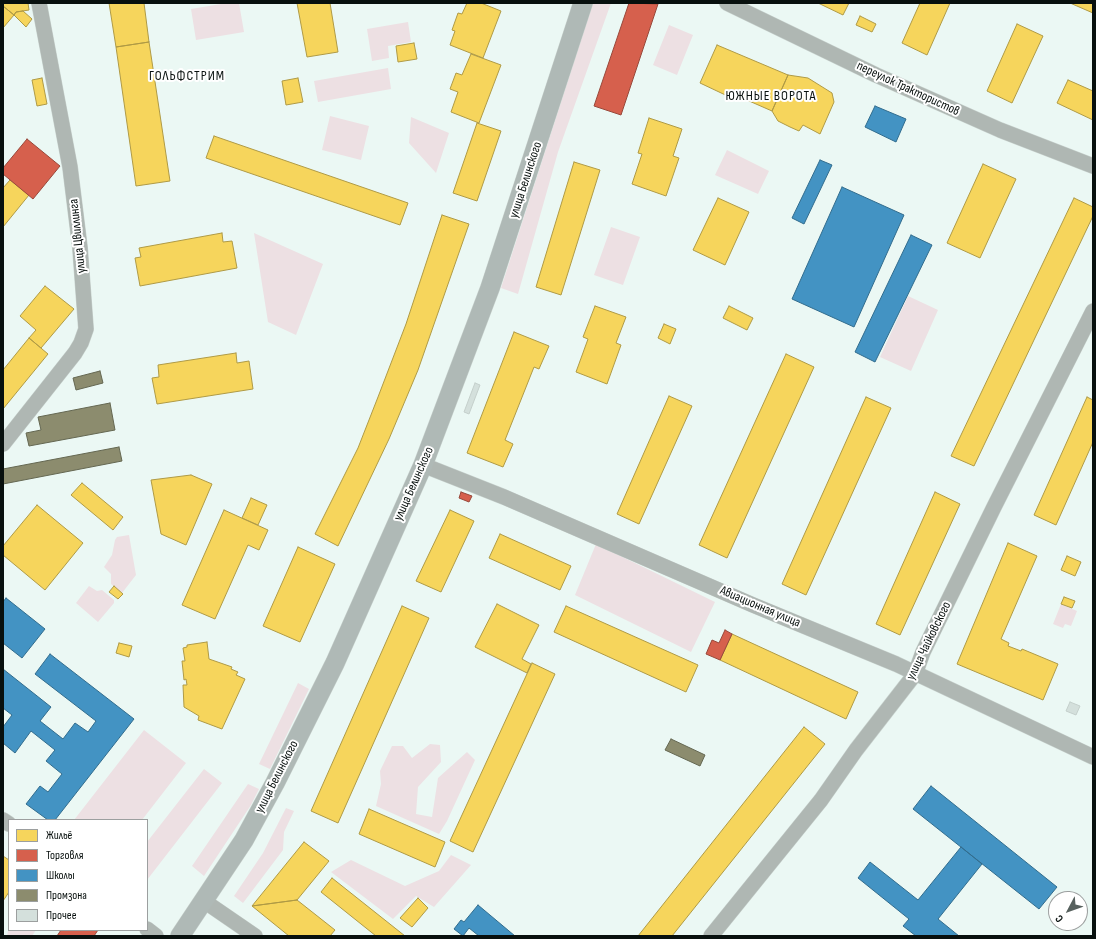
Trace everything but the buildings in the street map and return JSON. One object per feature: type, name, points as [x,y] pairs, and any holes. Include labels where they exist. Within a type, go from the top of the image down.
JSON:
[{"type":"main road","name":"улица Белинского","points":[[180,936],[244,840],[275,783],[335,663],[423,465],[490,288],[583,3]]},
{"type":"street","name":"улица Цвиллинга","points":[[3,444],[75,353],[81,343],[86,329],[80,248],[70,167],[39,3]]},
{"type":"street","name":"переулок Трактористов","points":[[727,3],[876,75],[993,127],[1093,166]]},
{"type":"street","name":"улица Чайковского","points":[[711,936],[821,800],[856,750],[915,674],[923,652],[994,507],[1093,311]]},
{"type":"street","name":"Авиационная улица","points":[[423,465],[518,502],[915,674],[1093,757]]},
{"type":"street","points":[[204,901],[255,936]]},
{"type":"street","points":[[148,930],[156,936]]},
{"type":"shaded area","points":[[227,3],[239,3],[244,32],[196,40],[191,9]]},
{"type":"shaded area","points":[[593,3],[611,3],[558,152],[518,294],[501,288]]},
{"type":"shaded area","points":[[408,22],[411,42],[388,46],[389,58],[372,61],[367,29]]},
{"type":"shaded area","points":[[669,25],[693,35],[677,75],[653,65]]},
{"type":"shaded area","points":[[388,68],[391,89],[318,102],[314,81]]},
{"type":"shaded area","points":[[330,116],[369,126],[361,160],[322,150]]},
{"type":"shaded area","points":[[411,117],[449,133],[436,173],[409,143]]},
{"type":"shaded area","points":[[727,150],[769,171],[758,194],[715,175]]},
{"type":"shaded area","points":[[611,227],[640,237],[623,285],[594,275]]},
{"type":"shaded area","points":[[254,233],[323,264],[296,335],[268,322]]},
{"type":"shaded area","points":[[908,296],[938,310],[911,371],[880,357]]},
{"type":"shaded area","points":[[129,535],[136,575],[122,593],[111,584],[111,574],[104,567],[112,555],[117,537]]},
{"type":"shaded area","points":[[596,544],[715,602],[691,652],[575,595]]},
{"type":"shaded area","points":[[89,586],[97,591],[102,590],[114,600],[114,603],[98,622],[76,603]]},
{"type":"shaded area","points":[[1061,604],[1077,611],[1071,626],[1065,624],[1063,628],[1053,624]]},
{"type":"shaded area","points":[[298,683],[309,689],[270,769],[259,764]]},
{"type":"shaded area","points":[[144,730],[186,763],[143,819],[75,819]]},
{"type":"shaded area","points":[[430,744],[440,745],[441,762],[418,787],[416,814],[432,817],[438,778],[467,752],[475,760],[447,821],[439,834],[376,806],[381,784],[380,771],[392,746],[403,746],[412,758]]},
{"type":"shaded area","points":[[204,769],[222,783],[148,879],[148,841]]},
{"type":"shaded area","points":[[248,784],[259,789],[251,805],[204,876],[192,866]]},
{"type":"shaded area","points":[[286,808],[294,811],[284,832],[283,850],[243,903],[234,896],[263,853]]},
{"type":"shaded area","points":[[451,855],[471,865],[434,907],[416,896],[393,919],[331,872],[351,860],[405,886],[439,871]]},
{"type":"shaded area","points":[[8,931],[35,931],[32,936],[7,936]]},
{"type":"district","name":"ГОЛЬФСТРИМ","points":[[187,76]]},
{"type":"district","name":"ЮЖНЫЕ ВОРОТА","points":[[771,96]]}]
